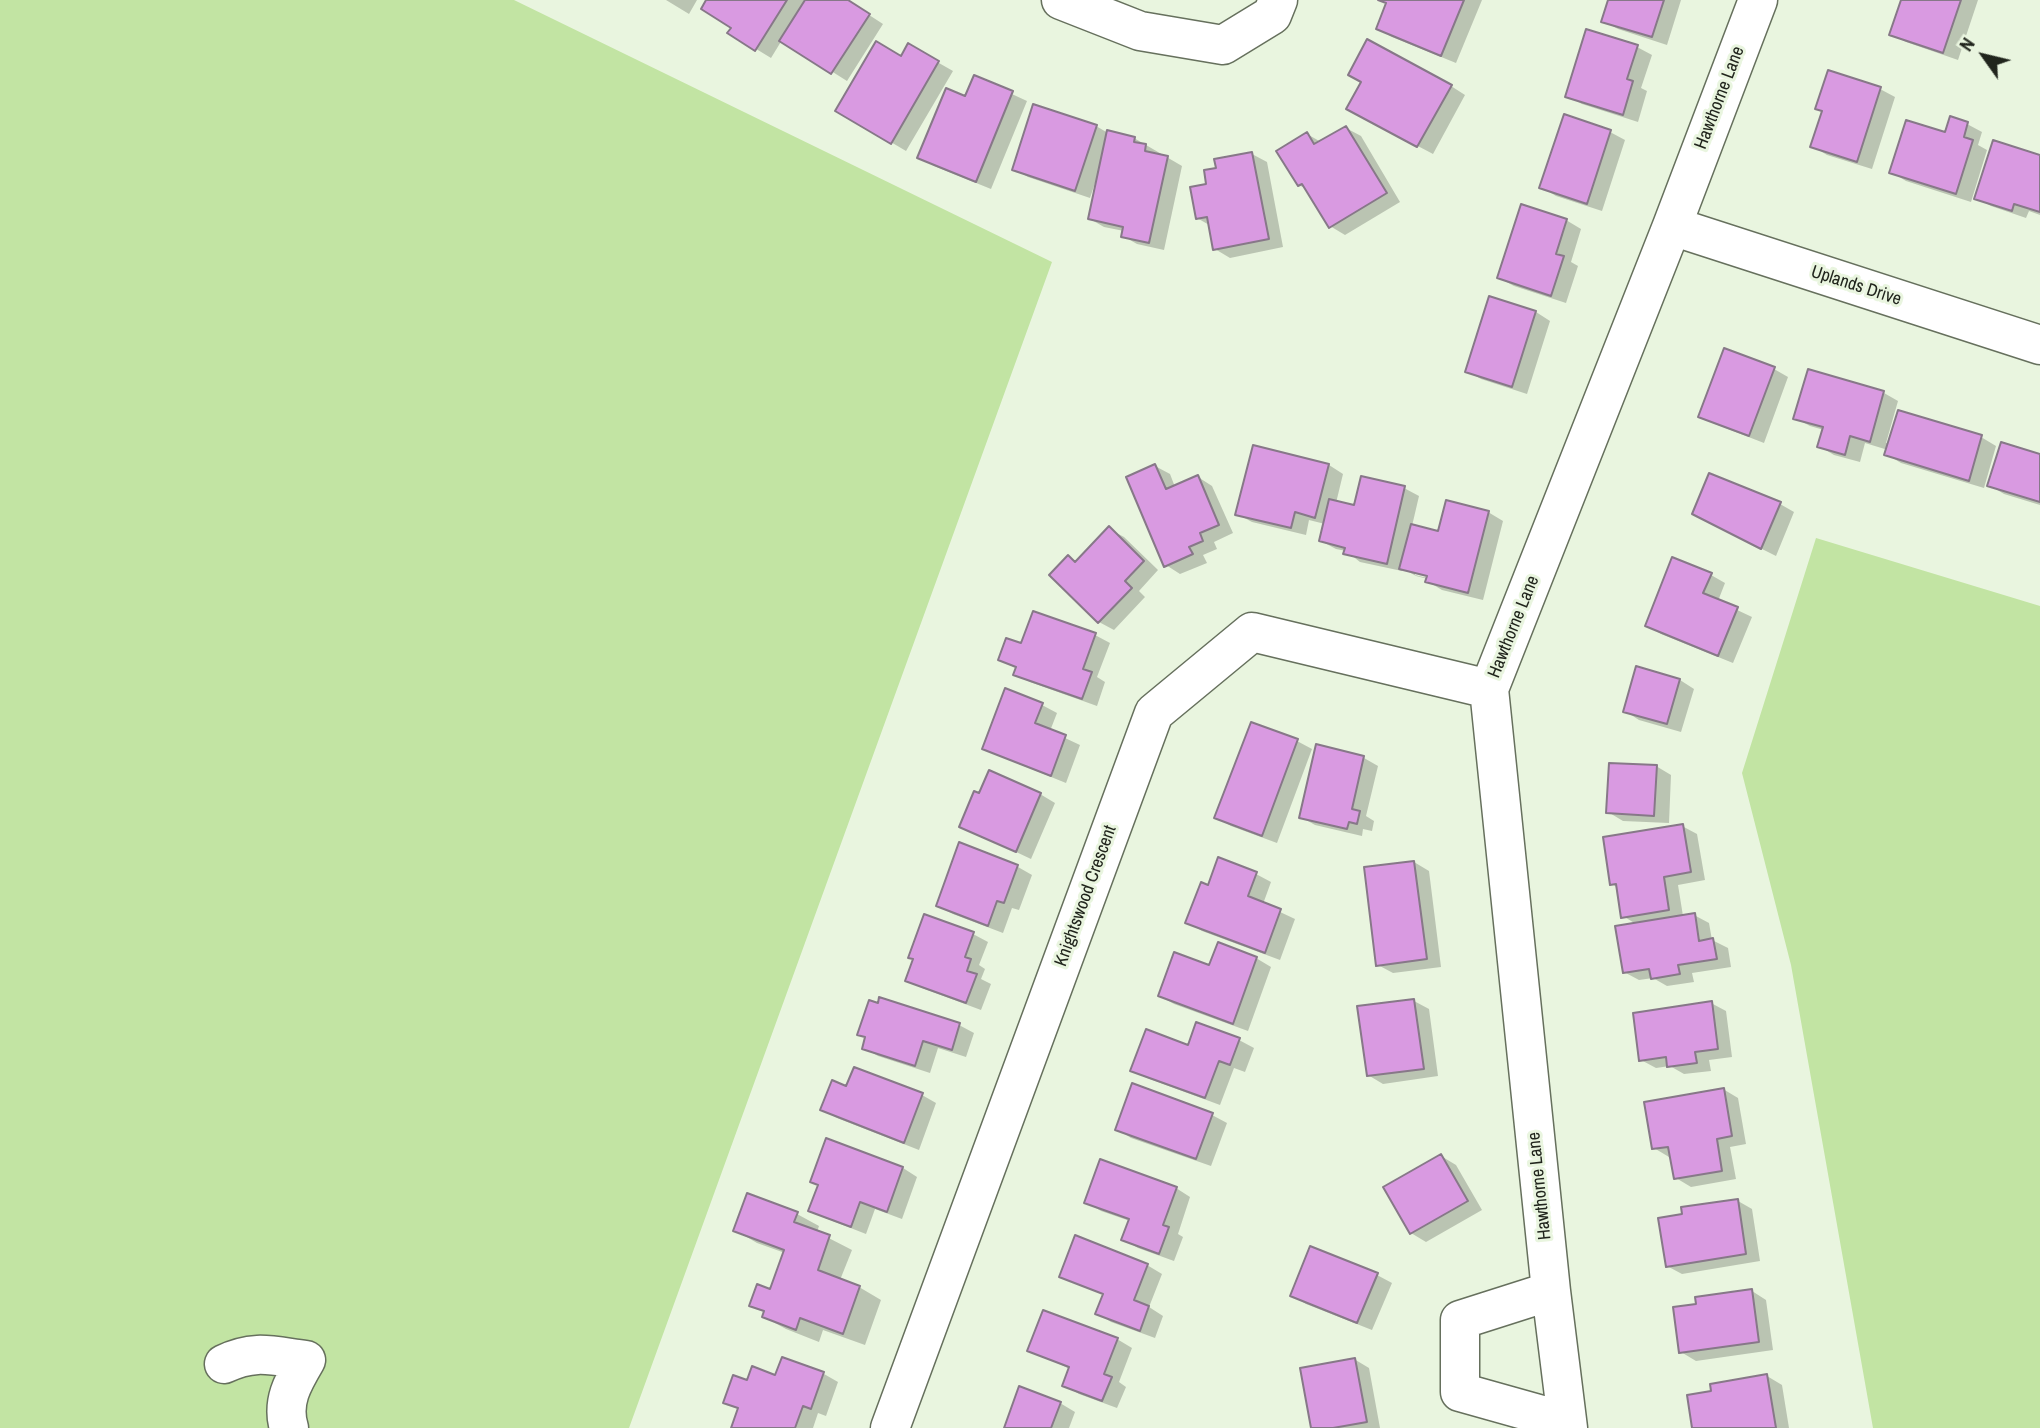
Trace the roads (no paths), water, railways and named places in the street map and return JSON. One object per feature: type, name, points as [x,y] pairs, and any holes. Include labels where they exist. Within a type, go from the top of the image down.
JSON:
[{"type":"street","points":[[1061,0],[1140,31],[1223,45],[1272,15],[1278,0]]},
{"type":"street","name":"Hawthorne Lane","points":[[1550,1291],[1460,1320],[1460,1392],[1567,1425],[1550,1291],[1489,689],[1758,0]]},
{"type":"street","name":"Uplands Drive","points":[[1672,226],[2040,345]]},
{"type":"street","name":"Knightswood Crescent","points":[[890,1428],[1154,713],[1252,632],[1489,689]]},
{"type":"street","points":[[224,1364],[254,1353],[306,1360],[287,1397],[285,1414],[289,1428]]}]
